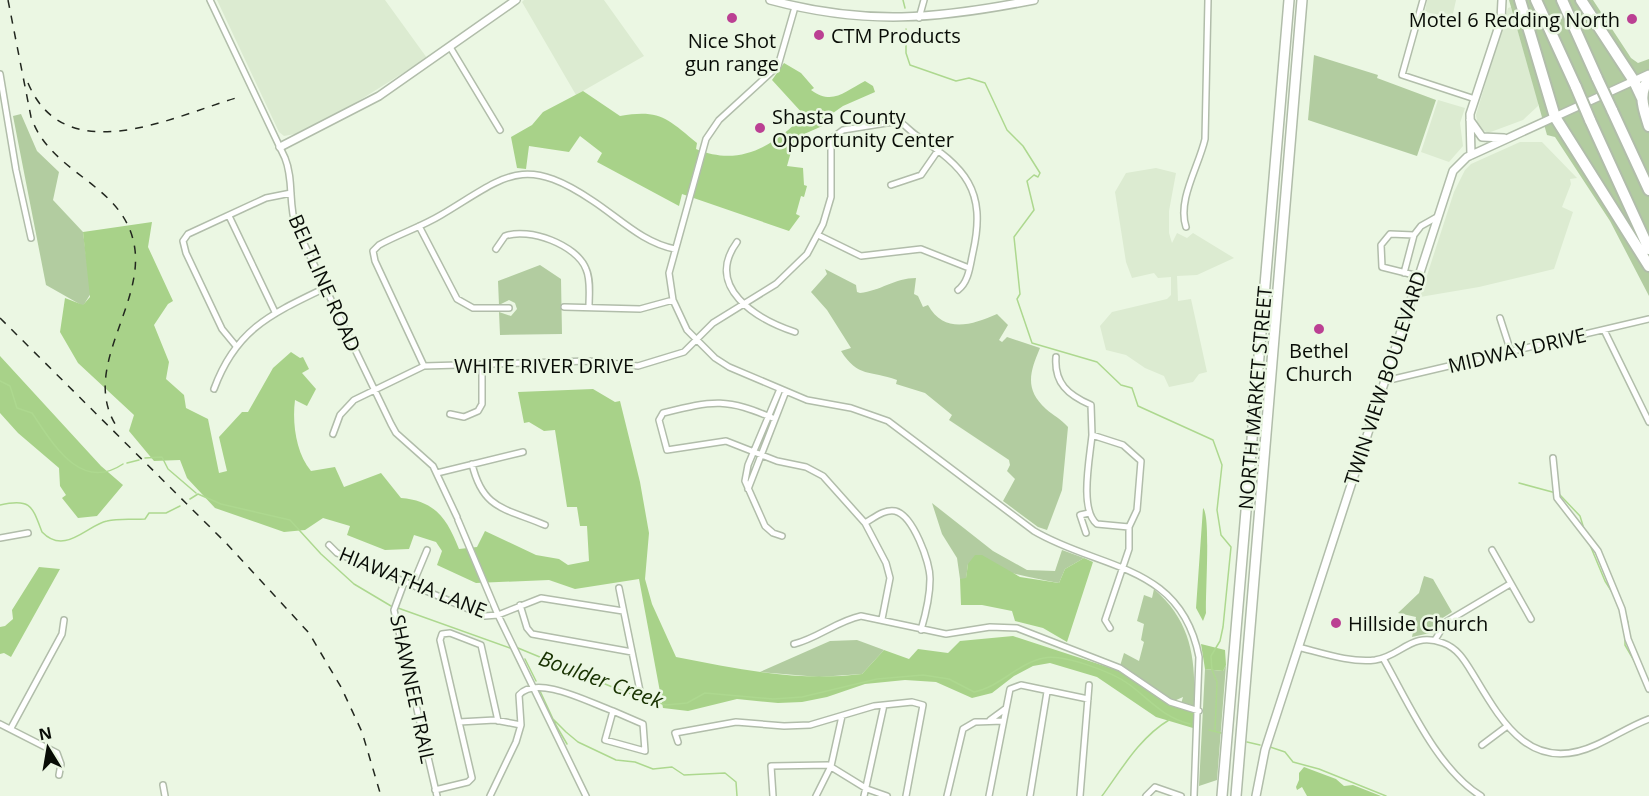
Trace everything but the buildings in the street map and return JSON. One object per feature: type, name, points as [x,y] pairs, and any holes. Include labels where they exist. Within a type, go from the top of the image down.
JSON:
[{"type":"highway","points":[[1520,0],[1555,117],[1649,266]]},
{"type":"highway","points":[[1536,0],[1649,249]]},
{"type":"highway","points":[[1562,0],[1649,190]]},
{"type":"highway","points":[[1581,0],[1634,81],[1642,98],[1649,126]]},
{"type":"highway","points":[[1642,98],[1643,88],[1649,76]]},
{"type":"main road","name":"NORTH MARKET STREET","points":[[1222,796],[1289,0]]},
{"type":"main road","name":"NORTH MARKET STREET","points":[[1236,796],[1302,0]]},
{"type":"street","name":"BELTLINE ROAD","points":[[210,0],[288,164],[296,227],[373,390],[396,433],[424,456],[437,473],[498,615],[586,796]]},
{"type":"street","points":[[280,147],[372,100],[516,0]]},
{"type":"street","points":[[770,0],[795,7],[860,17],[919,18],[960,14],[1035,0]]},
{"type":"street","points":[[919,18],[924,0]]},
{"type":"street","points":[[1186,227],[1183,217],[1184,202],[1200,161],[1206,124],[1208,0]]},
{"type":"street","points":[[1423,0],[1402,75],[1475,99]]},
{"type":"street","points":[[1471,155],[1469,120],[1501,21],[1502,0]]},
{"type":"street","points":[[795,7],[778,66],[719,120],[706,139],[669,273],[673,300],[687,330],[696,341],[724,364],[815,402],[858,410],[888,421],[1034,531],[1060,544],[1144,576],[1162,590],[1180,610],[1190,627],[1199,657],[1199,711],[1194,796]]},
{"type":"street","points":[[450,47],[500,130]]},
{"type":"street","points":[[0,74],[3,107],[31,238]]},
{"type":"street","name":"TWIN VIEW BOULEVARD","points":[[1256,796],[1260,765],[1453,171],[1471,155],[1649,76]]},
{"type":"street","name":"WHITE RIVER DRIVE","points":[[333,434],[344,410],[354,400],[424,366],[588,361],[638,366],[681,354],[713,323],[793,270],[818,236],[831,197],[831,141],[834,134],[895,120],[939,149]]},
{"type":"street","points":[[1469,120],[1482,137],[1515,135]]},
{"type":"street","points":[[891,185],[921,175],[939,149],[960,169],[975,199],[977,231],[966,283],[958,290]]},
{"type":"street","points":[[424,366],[373,254],[379,245],[419,226],[500,178],[527,174],[565,183],[655,244],[675,249]]},
{"type":"street","points":[[236,345],[222,329],[183,243],[188,234],[273,195],[291,193]]},
{"type":"street","points":[[229,216],[275,312]]},
{"type":"street","points":[[1404,273],[1414,235],[1421,225],[1437,217]]},
{"type":"street","points":[[419,226],[457,300],[473,308],[509,308]]},
{"type":"street","points":[[496,249],[505,236],[516,233],[543,237],[561,245],[585,266],[588,275],[589,306]]},
{"type":"street","points":[[1414,235],[1390,234],[1381,245],[1380,264],[1418,276]]},
{"type":"street","points":[[818,236],[861,256],[921,249],[969,268]]},
{"type":"street","points":[[737,242],[728,257],[726,271],[731,287],[743,304],[765,319],[795,332]]},
{"type":"street","points":[[214,389],[223,365],[236,345],[253,327],[275,312],[325,288]]},
{"type":"street","points":[[564,307],[640,309],[673,300]]},
{"type":"street","points":[[1500,318],[1511,352]]},
{"type":"street","name":"MIDWAY DRIVE","points":[[1385,381],[1649,319]]},
{"type":"street","points":[[1604,330],[1649,422]]},
{"type":"street","points":[[1056,357],[1055,371],[1060,385],[1091,405],[1092,435],[1087,495],[1089,513],[1097,524],[1128,527]]},
{"type":"street","points":[[450,414],[464,417],[478,411],[482,397],[482,364]]},
{"type":"street","points":[[782,536],[772,533],[765,526],[745,484],[746,473],[757,454],[783,390]]},
{"type":"street","points":[[772,418],[728,402],[706,403],[660,416],[658,420],[667,450],[671,452],[720,441],[757,454],[801,465],[819,473],[839,490],[865,523],[890,573],[882,619]]},
{"type":"street","points":[[1092,435],[1123,445],[1141,461],[1137,510],[1128,527],[1129,549],[1105,620],[1110,628]]},
{"type":"street","points":[[437,473],[523,452]]},
{"type":"street","points":[[1553,458],[1557,498],[1562,509],[1597,549],[1622,609],[1630,645],[1649,689]]},
{"type":"street","points":[[472,464],[478,486],[487,499],[545,525]]},
{"type":"street","points":[[865,523],[883,512],[893,511],[906,517],[912,526],[927,560],[931,576],[929,602],[921,630]]},
{"type":"street","points":[[1086,533],[1080,515],[1089,513]]},
{"type":"street","points":[[0,538],[28,533]]},
{"type":"street","name":"HIAWATHA LANE","points":[[329,545],[337,553],[483,616],[498,615]]},
{"type":"street","points":[[412,586],[427,550]]},
{"type":"street","points":[[1492,550],[1531,619]]},
{"type":"street","name":"SHAWNEE TRAIL","points":[[404,582],[394,610],[436,793]]},
{"type":"street","points":[[1436,640],[1446,622],[1510,584]]},
{"type":"street","points":[[619,588],[640,691]]},
{"type":"street","points":[[498,615],[541,598],[623,611]]},
{"type":"street","points":[[520,605],[527,628],[532,634],[632,652]]},
{"type":"street","points":[[794,644],[812,640],[852,618],[882,619],[921,630],[946,634],[990,627],[1017,628],[1120,668],[1170,702],[1199,711]]},
{"type":"street","points":[[11,728],[62,634],[64,620]]},
{"type":"street","points":[[436,793],[468,782],[472,778],[441,635],[446,632],[482,647],[498,721]]},
{"type":"street","points":[[1298,647],[1365,660],[1383,658],[1413,642],[1436,640],[1450,646],[1461,656],[1506,727],[1519,740],[1537,750],[1567,754],[1595,745],[1649,719]]},
{"type":"street","points":[[1383,658],[1445,764],[1459,780],[1481,796]]},
{"type":"street","points":[[989,796],[1009,691],[1018,685],[1088,699]]},
{"type":"street","points":[[1080,796],[1089,685]]},
{"type":"street","points":[[490,796],[516,742],[521,725],[519,695],[533,687],[546,687],[613,711],[643,724],[645,751],[640,752],[605,740],[613,711]]},
{"type":"street","points":[[1030,796],[1047,692]]},
{"type":"street","points":[[678,742],[675,733],[731,723],[797,726],[820,723],[884,705],[912,702],[923,705],[906,796]]},
{"type":"street","points":[[864,796],[884,705]]},
{"type":"street","points":[[947,796],[959,735],[965,727],[988,720],[1005,709]]},
{"type":"street","points":[[816,796],[831,766],[842,716]]},
{"type":"street","points":[[988,720],[1003,721]]},
{"type":"street","points":[[459,722],[498,721],[521,725]]},
{"type":"street","points":[[0,724],[57,753],[61,764],[59,775]]},
{"type":"street","points":[[1482,746],[1506,727]]},
{"type":"street","points":[[773,796],[769,771],[772,765],[818,764],[831,766],[867,789],[887,796]]},
{"type":"street","points":[[163,785],[165,796]]},
{"type":"street","points":[[1146,796],[1155,788],[1181,796]]},
{"type":"shaded area","points":[[217,0],[385,0],[427,58],[352,105],[295,134],[284,136],[279,132]]},
{"type":"shaded area","points":[[524,0],[604,0],[644,56],[576,95],[522,2]]},
{"type":"shaded area","points":[[1427,0],[1456,0],[1452,18],[1425,12]]},
{"type":"shaded area","points":[[1511,7],[1538,106],[1523,120],[1488,133],[1478,127],[1476,115],[1508,8]]},
{"type":"shaded area","points":[[1438,100],[1465,108],[1460,123],[1463,146],[1449,162],[1421,152]]},
{"type":"shaded area","points":[[1520,142],[1542,142],[1577,178],[1570,179],[1571,184],[1562,207],[1573,212],[1554,269],[1479,287],[1420,297],[1454,192],[1465,170],[1471,164]]},
{"type":"shaded area","points":[[1156,168],[1176,173],[1169,211],[1169,233],[1172,243],[1177,233],[1187,238],[1193,233],[1234,258],[1197,275],[1177,276],[1178,301],[1191,299],[1207,372],[1199,374],[1193,382],[1169,387],[1164,376],[1145,368],[1126,355],[1106,350],[1100,326],[1112,312],[1167,299],[1171,295],[1171,277],[1158,278],[1154,273],[1132,278],[1126,262],[1115,192],[1126,173]]},
{"type":"green space","points":[[1509,0],[1593,0],[1631,58],[1638,63],[1649,59],[1649,296],[1610,221],[1555,137],[1547,135]]},
{"type":"green space","points":[[1314,55],[1378,75],[1377,78],[1436,100],[1417,156],[1308,120]]},
{"type":"green space","points":[[784,63],[801,73],[814,88],[811,90],[819,95],[832,97],[839,95],[865,81],[873,86],[875,92],[843,106],[833,113],[827,124],[795,138],[787,166],[803,168],[804,185],[807,186],[804,197],[801,196],[796,214],[800,216],[789,231],[682,194],[679,206],[597,162],[602,153],[580,136],[569,152],[529,146],[526,169],[517,168],[511,137],[532,125],[543,112],[583,91],[620,116],[654,115],[670,122],[697,143],[696,149],[727,156],[754,151],[768,145],[804,115],[772,80]]},
{"type":"green space","points":[[21,114],[37,151],[59,172],[53,200],[83,232],[91,293],[83,306],[46,285],[13,116]]},
{"type":"green space","points":[[152,222],[148,247],[173,301],[168,304],[154,325],[169,362],[166,379],[184,395],[186,408],[208,419],[219,473],[227,471],[219,437],[242,412],[248,412],[273,368],[291,352],[300,358],[303,357],[309,369],[302,373],[316,389],[307,406],[295,400],[294,409],[299,447],[311,471],[335,467],[344,487],[381,473],[401,498],[423,503],[439,513],[450,529],[459,549],[477,547],[485,531],[536,555],[559,559],[568,565],[589,561],[587,526],[580,526],[577,507],[567,507],[555,430],[544,431],[529,422],[524,423],[518,392],[593,389],[615,402],[620,401],[640,482],[649,533],[645,579],[652,604],[676,657],[769,673],[838,676],[862,674],[884,650],[909,659],[918,649],[948,653],[960,641],[1013,636],[1120,671],[1169,705],[1194,712],[1193,728],[1156,717],[1097,677],[1050,663],[1033,666],[1014,676],[992,693],[972,698],[936,682],[905,680],[865,684],[827,697],[802,702],[778,703],[737,699],[688,711],[663,708],[639,579],[575,589],[549,580],[476,583],[437,565],[442,551],[436,542],[414,535],[409,549],[385,550],[347,535],[350,526],[323,518],[305,530],[284,532],[215,508],[187,478],[180,460],[154,461],[129,431],[134,415],[78,363],[60,332],[65,298],[83,305],[90,297],[83,232]]},
{"type":"green space","points":[[540,265],[561,279],[562,334],[500,335],[499,312],[511,316],[517,309],[515,303],[509,300],[499,305],[498,281]]},
{"type":"green space","points":[[825,269],[856,285],[857,292],[860,293],[901,280],[916,278],[914,294],[918,296],[923,307],[928,305],[942,320],[968,324],[997,314],[1008,325],[999,340],[1002,342],[1007,337],[1040,348],[1031,380],[1034,394],[1046,409],[1068,427],[1062,490],[1047,530],[1038,527],[1003,501],[1015,479],[1007,471],[1010,465],[1009,460],[949,420],[952,415],[925,393],[896,384],[897,380],[865,372],[847,360],[841,351],[851,348],[827,310],[811,292],[827,274]]},
{"type":"green space","points":[[0,356],[101,466],[123,485],[97,516],[78,518],[62,498],[66,495],[60,486],[59,468],[18,433],[0,413]]},
{"type":"green space","points":[[932,503],[993,551],[1027,570],[1055,571],[1062,550],[1084,558],[1065,569],[1059,583],[968,564],[966,579],[960,579],[957,558],[942,534]]},
{"type":"green space","points":[[1203,508],[1207,525],[1207,540],[1206,613],[1203,621],[1196,608]]},
{"type":"green space","points":[[975,555],[982,555],[1020,577],[1059,583],[1065,569],[1084,558],[1093,562],[1067,642],[1043,628],[1015,621],[1012,611],[982,605],[961,605],[960,579],[966,578],[968,564]]},
{"type":"green space","points":[[39,567],[60,569],[11,657],[4,653],[0,654],[0,627],[13,619],[12,610]]},
{"type":"green space","points":[[1424,576],[1433,579],[1452,612],[1441,619],[1430,633],[1412,637],[1416,617],[1398,613],[1419,593]]},
{"type":"green space","points":[[1154,589],[1177,615],[1184,628],[1194,673],[1194,707],[1181,704],[1183,697],[1174,701],[1120,666],[1124,653],[1139,661],[1144,642],[1141,640],[1144,624],[1137,621],[1144,595],[1152,598]]},
{"type":"green space","points":[[857,640],[884,650],[862,674],[819,677],[760,672],[830,641]]},
{"type":"green space","points":[[1201,644],[1225,650],[1226,665],[1223,671],[1205,669]]},
{"type":"green space","points":[[1226,665],[1217,780],[1199,786],[1205,669],[1223,671]]},
{"type":"green space","points":[[1304,767],[1336,779],[1344,786],[1353,785],[1381,796],[1307,796],[1302,787],[1297,790],[1296,787],[1299,773]]},
{"type":"waterway","points":[[903,0],[905,8]]},
{"type":"waterway","points":[[906,29],[906,53],[910,65],[956,81],[969,78],[985,83],[1007,130],[1023,146],[1040,173],[1038,177],[1034,175],[1027,181],[1034,210],[1014,237],[1020,294],[1017,299],[1032,343],[1097,362],[1121,385],[1132,388],[1138,406],[1213,440],[1222,465],[1217,510],[1221,535],[1231,547],[1223,627],[1220,641],[1211,656],[1212,670],[1217,682],[1215,731]]},
{"type":"waterway","name":"Boulder Creek","points":[[0,381],[10,386],[17,408],[32,413],[58,450],[69,460],[93,472],[108,471],[123,464]]},
{"type":"waterway","name":"Boulder Creek","points":[[145,458],[162,457],[168,469],[196,493]]},
{"type":"waterway","name":"Boulder Creek","points":[[127,463],[139,460]]},
{"type":"waterway","points":[[1519,483],[1556,493]]},
{"type":"waterway","name":"Boulder Creek","points":[[190,499],[198,494],[221,504],[290,520],[321,554],[354,584],[391,606]]},
{"type":"waterway","points":[[1560,495],[1580,516],[1584,529]]},
{"type":"waterway","points":[[0,505],[18,503],[29,506],[42,532],[51,539],[59,541],[76,537],[107,521],[145,519],[149,513],[166,513],[180,506]]},
{"type":"waterway","points":[[1590,545],[1612,592]]},
{"type":"waterway","name":"Boulder Creek","points":[[398,608],[510,648]]},
{"type":"waterway","points":[[1624,608],[1628,623]]},
{"type":"waterway","points":[[1625,630],[1625,645],[1636,664]]},
{"type":"waterway","name":"Boulder Creek","points":[[518,648],[622,691],[666,705],[687,703],[705,693],[773,699],[802,697],[877,679],[923,675],[949,679],[974,692],[992,685],[1035,661],[1053,657],[1076,661],[1112,675],[1130,685],[1165,713],[1190,724]]},
{"type":"waterway","points":[[525,659],[536,681]]},
{"type":"waterway","points":[[540,691],[553,719],[578,742],[616,760],[635,762],[653,769],[672,767],[684,775],[725,773],[736,782],[737,796]]},
{"type":"waterway","points":[[553,720],[567,744]]},
{"type":"waterway","points":[[1102,796],[1140,745],[1169,720]]},
{"type":"waterway","name":"Boulder Creek","points":[[1209,730],[1221,733]]},
{"type":"waterway","name":"Boulder Creek","points":[[1247,742],[1260,745]]},
{"type":"waterway","name":"Boulder Creek","points":[[1270,747],[1285,752],[1293,762],[1319,769],[1386,796]]},
{"type":"railway","points":[[8,0],[31,117],[41,137],[55,153],[104,194],[118,210],[129,228],[135,250],[135,273],[114,341],[105,386],[108,408],[119,430]]},
{"type":"railway","points":[[28,83],[45,110],[67,125],[93,131],[122,131],[152,125],[236,98]]},
{"type":"railway","points":[[0,318],[227,544],[309,633],[341,687],[362,732],[381,796]]},
{"type":"place","name":"Nice Shot gun range","points":[[732,18]]},
{"type":"place","name":"Motel 6 Redding North","points":[[1632,19]]},
{"type":"place","name":"CTM Products","points":[[819,35]]},
{"type":"place","name":"Shasta County Opportunity Center","points":[[760,128]]},
{"type":"place","name":"Bethel Church","points":[[1319,329]]},
{"type":"place","name":"Hillside Church","points":[[1336,623]]}]
